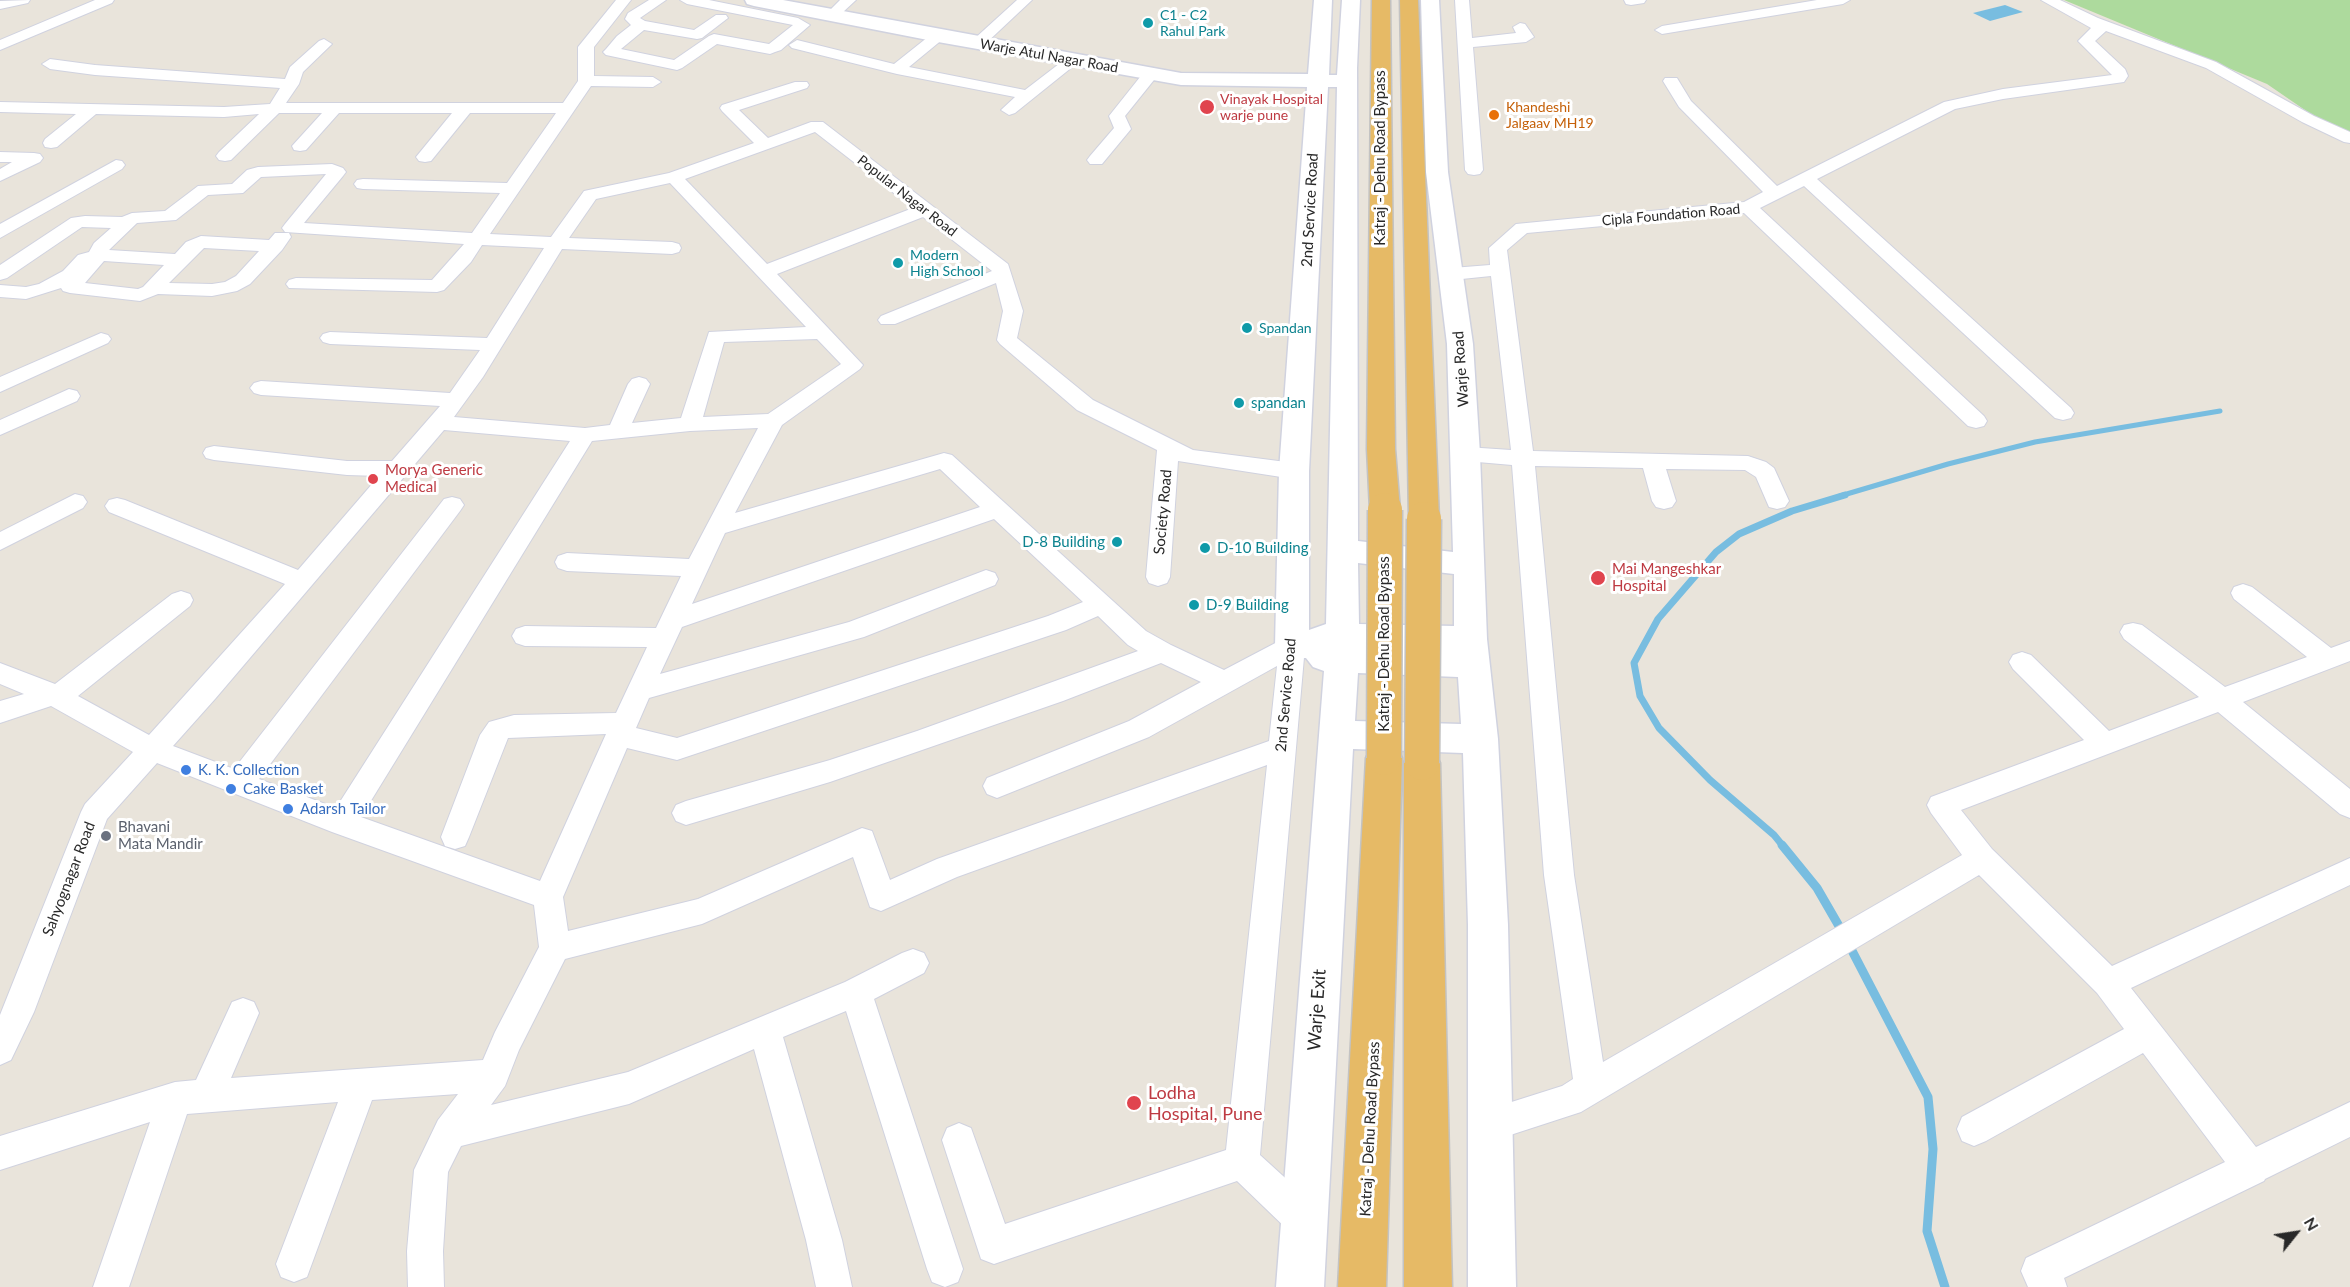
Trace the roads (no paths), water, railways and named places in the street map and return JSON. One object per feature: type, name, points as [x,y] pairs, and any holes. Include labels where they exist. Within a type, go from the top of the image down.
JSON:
[{"type":"highway","name":"Katraj - Dehu Road Bypass","points":[[1381,0],[1381,437],[1403,761],[1428,1287]]},
{"type":"highway","name":"Katraj - Dehu Road Bypass","points":[[1362,1287],[1424,519],[1409,0]]},
{"type":"street","points":[[0,5],[23,0]]},
{"type":"street","points":[[296,284],[437,286],[464,258],[510,188],[586,81],[586,47],[624,0]]},
{"type":"street","points":[[658,0],[633,16],[632,19],[641,25],[697,35],[734,10]]},
{"type":"street","points":[[641,25],[622,39],[611,52],[678,65],[714,39],[770,49],[776,47],[803,25],[687,0]]},
{"type":"street","name":"Warje Atul Nagar Road","points":[[754,0],[938,36],[982,39],[1184,75]]},
{"type":"street","name":"Warje Atul Nagar Road","points":[[788,0],[843,5],[1073,60],[1150,75],[1347,75]]},
{"type":"street","points":[[982,39],[1025,0]]},
{"type":"street","name":"2nd Service Road","points":[[1242,1162],[1281,747],[1321,647],[1294,471],[1323,0]]},
{"type":"street","points":[[1351,0],[1347,75],[1343,550],[1321,647],[1336,734],[1480,739],[1488,925],[1492,1124],[1492,1287]]},
{"type":"street","name":"Warje Road","points":[[1430,0],[1437,172],[1460,344],[1473,652],[1480,739]]},
{"type":"street","points":[[1462,0],[1474,170]]},
{"type":"street","points":[[1662,30],[1843,0]]},
{"type":"street","points":[[2048,0],[2093,21],[2211,65],[2308,119],[2350,138]]},
{"type":"street","points":[[18,21],[62,6],[100,3]]},
{"type":"street","points":[[0,45],[100,3]]},
{"type":"street","name":"Cipla Foundation Road","points":[[1500,270],[1498,248],[1522,228],[1748,207],[1950,105],[2003,94],[2118,79],[2119,72],[2086,41],[2100,28],[2093,21]]},
{"type":"street","points":[[1466,43],[1526,37],[1520,27]]},
{"type":"street","points":[[897,69],[938,36]]},
{"type":"street","points":[[236,111],[283,84],[324,45]]},
{"type":"street","points":[[796,45],[897,69],[1028,95]]},
{"type":"street","points":[[1009,110],[1073,60]]},
{"type":"street","points":[[50,64],[190,78],[283,84]]},
{"type":"street","points":[[51,143],[94,109],[148,74]]},
{"type":"street","points":[[1096,160],[1123,129],[1117,116],[1150,75]]},
{"type":"street","points":[[140,110],[190,78]]},
{"type":"street","points":[[586,81],[652,82]]},
{"type":"street","points":[[1671,81],[1685,104],[1776,194]]},
{"type":"street","points":[[225,156],[275,108],[283,84]]},
{"type":"street","points":[[766,145],[728,108],[801,86]]},
{"type":"street","points":[[0,107],[236,111],[275,108],[567,108]]},
{"type":"street","points":[[300,146],[335,108]]},
{"type":"street","points":[[425,157],[465,108]]},
{"type":"street","name":"Popular Nagar Road","points":[[398,469],[474,377],[557,242],[590,195],[674,177],[817,126],[1000,268],[1013,311],[1007,340],[1085,405],[1188,457],[1294,471]]},
{"type":"street","points":[[0,157],[34,158],[0,176]]},
{"type":"street","points":[[5,225],[116,165]]},
{"type":"street","points":[[152,288],[212,290],[230,287],[243,280],[291,228],[336,174],[335,170],[256,173],[237,189],[205,189],[170,216],[133,217],[101,247],[94,262],[72,283],[72,288],[135,295],[146,293],[193,246],[201,242],[274,246]]},
{"type":"street","points":[[426,1287],[425,1251],[431,1170],[450,1132],[493,1075],[506,1043],[555,948],[548,897],[668,629],[716,527],[773,421],[853,365],[674,177]]},
{"type":"street","points":[[1807,179],[2063,413]]},
{"type":"street","points":[[363,184],[510,188]]},
{"type":"street","points":[[1748,207],[1976,421]]},
{"type":"street","points":[[764,272],[925,210]]},
{"type":"street","points":[[0,274],[77,222],[85,220],[126,223]]},
{"type":"street","points":[[291,228],[672,248]]},
{"type":"street","points":[[0,291],[26,293],[46,288],[70,275],[86,259],[98,255],[179,260]]},
{"type":"street","points":[[1452,274],[1500,270],[1523,458],[1559,875],[1591,1087]]},
{"type":"street","points":[[888,320],[1002,274]]},
{"type":"street","points":[[690,424],[716,336],[823,333]]},
{"type":"street","points":[[330,338],[493,344]]},
{"type":"street","points":[[0,386],[102,339]]},
{"type":"street","points":[[618,431],[639,384]]},
{"type":"street","points":[[261,388],[456,400]]},
{"type":"street","points":[[0,428],[69,396]]},
{"type":"street","points":[[438,423],[585,435],[690,424],[773,421]]},
{"type":"street","points":[[342,823],[585,435]]},
{"type":"street","name":"Society Road","points":[[1158,577],[1168,447]]},
{"type":"street","points":[[214,453],[347,468],[398,469]]},
{"type":"street","points":[[1466,454],[1523,458],[1748,463],[1766,473],[1777,501]]},
{"type":"street","points":[[716,527],[944,460],[1137,638],[1224,682]]},
{"type":"street","points":[[1652,461],[1664,501]]},
{"type":"street","name":"Sahyognagar Road","points":[[0,1049],[18,1012],[95,812],[153,750],[398,469]]},
{"type":"street","points":[[0,542],[75,502]]},
{"type":"street","points":[[239,784],[452,505]]},
{"type":"street","points":[[117,506],[302,581]]},
{"type":"street","points":[[525,636],[668,629],[998,509]]},
{"type":"street","points":[[1343,550],[1469,565]]},
{"type":"street","points":[[567,562],[697,568]]},
{"type":"street","points":[[640,690],[855,630],[986,579]]},
{"type":"street","points":[[2243,593],[2339,655]]},
{"type":"street","points":[[0,712],[56,696],[181,600]]},
{"type":"street","points":[[455,837],[494,735],[498,730],[514,726],[622,729],[677,749],[1057,623],[1101,605]]},
{"type":"street","points":[[2133,632],[2221,699],[2350,806]]},
{"type":"street","points":[[997,786],[1139,729],[1224,682],[1321,647],[1473,652]]},
{"type":"street","points":[[686,813],[830,771],[924,740],[1054,694],[1162,652]]},
{"type":"street","points":[[2252,1169],[2108,983],[1982,858],[1941,805],[2339,655]]},
{"type":"street","points":[[2022,662],[2105,744]]},
{"type":"street","points":[[0,673],[56,696],[153,750],[342,823],[548,897]]},
{"type":"street","name":"Warje Exit","points":[[1300,1287],[1336,734]]},
{"type":"street","points":[[555,948],[702,911],[862,840],[881,898],[947,868],[1281,747]]},
{"type":"street","points":[[1492,1124],[1569,1100],[1982,858]]},
{"type":"street","points":[[2108,983],[2350,871]]},
{"type":"street","points":[[450,1132],[629,1088],[856,992],[913,963]]},
{"type":"street","points":[[856,992],[945,1269]]},
{"type":"street","points":[[111,1287],[190,1097],[243,1013]]},
{"type":"street","points":[[765,1029],[824,1240],[834,1287]]},
{"type":"street","points":[[1974,1129],[2148,1033]]},
{"type":"street","points":[[0,1153],[190,1097],[493,1075]]},
{"type":"street","points":[[294,1264],[361,1084]]},
{"type":"street","points":[[2049,1287],[2039,1271],[2252,1169],[2350,1119]]},
{"type":"street","points":[[959,1140],[994,1246],[1242,1162],[1303,1219]]},
{"type":"water","points":[[2005,5],[2023,12],[1990,21],[1973,13]]},
{"type":"waterway","points":[[1840,496],[1948,464],[2035,442],[2220,411]]},
{"type":"waterway","points":[[1783,846],[1774,835],[1710,780],[1659,728],[1640,696],[1634,663],[1658,619],[1716,552],[1739,534],[1792,511],[1845,495]]},
{"type":"waterway","points":[[1782,845],[1817,888],[1843,933]]},
{"type":"waterway","points":[[1848,943],[1928,1097],[1933,1149],[1927,1231],[1945,1287]]},
{"type":"place","name":"C1 - C2 Rahul Park","points":[[1148,23]]},
{"type":"place","name":"Vinayak Hospital warje pune","points":[[1207,107]]},
{"type":"place","name":"Khandeshi Jalgaav MH19","points":[[1494,115]]},
{"type":"place","name":"Modern High School","points":[[898,263]]},
{"type":"place","name":"Spandan","points":[[1247,328]]},
{"type":"place","name":"spandan","points":[[1239,403]]},
{"type":"place","name":"Morya Generic Medical","points":[[373,479]]},
{"type":"place","name":"D-8 Building","points":[[1117,542]]},
{"type":"place","name":"D-10 Building","points":[[1205,548]]},
{"type":"place","name":"Mai Mangeshkar Hospital","points":[[1598,578]]},
{"type":"place","name":"D-9 Building","points":[[1194,605]]},
{"type":"place","name":"K. K. Collection","points":[[186,770]]},
{"type":"place","name":"Cake Basket","points":[[231,789]]},
{"type":"place","name":"Adarsh Tailor","points":[[288,809]]},
{"type":"place","name":"Bhavani Mata Mandir","points":[[106,836]]},
{"type":"place","name":"Lodha Hospital, Pune","points":[[1134,1103]]}]
